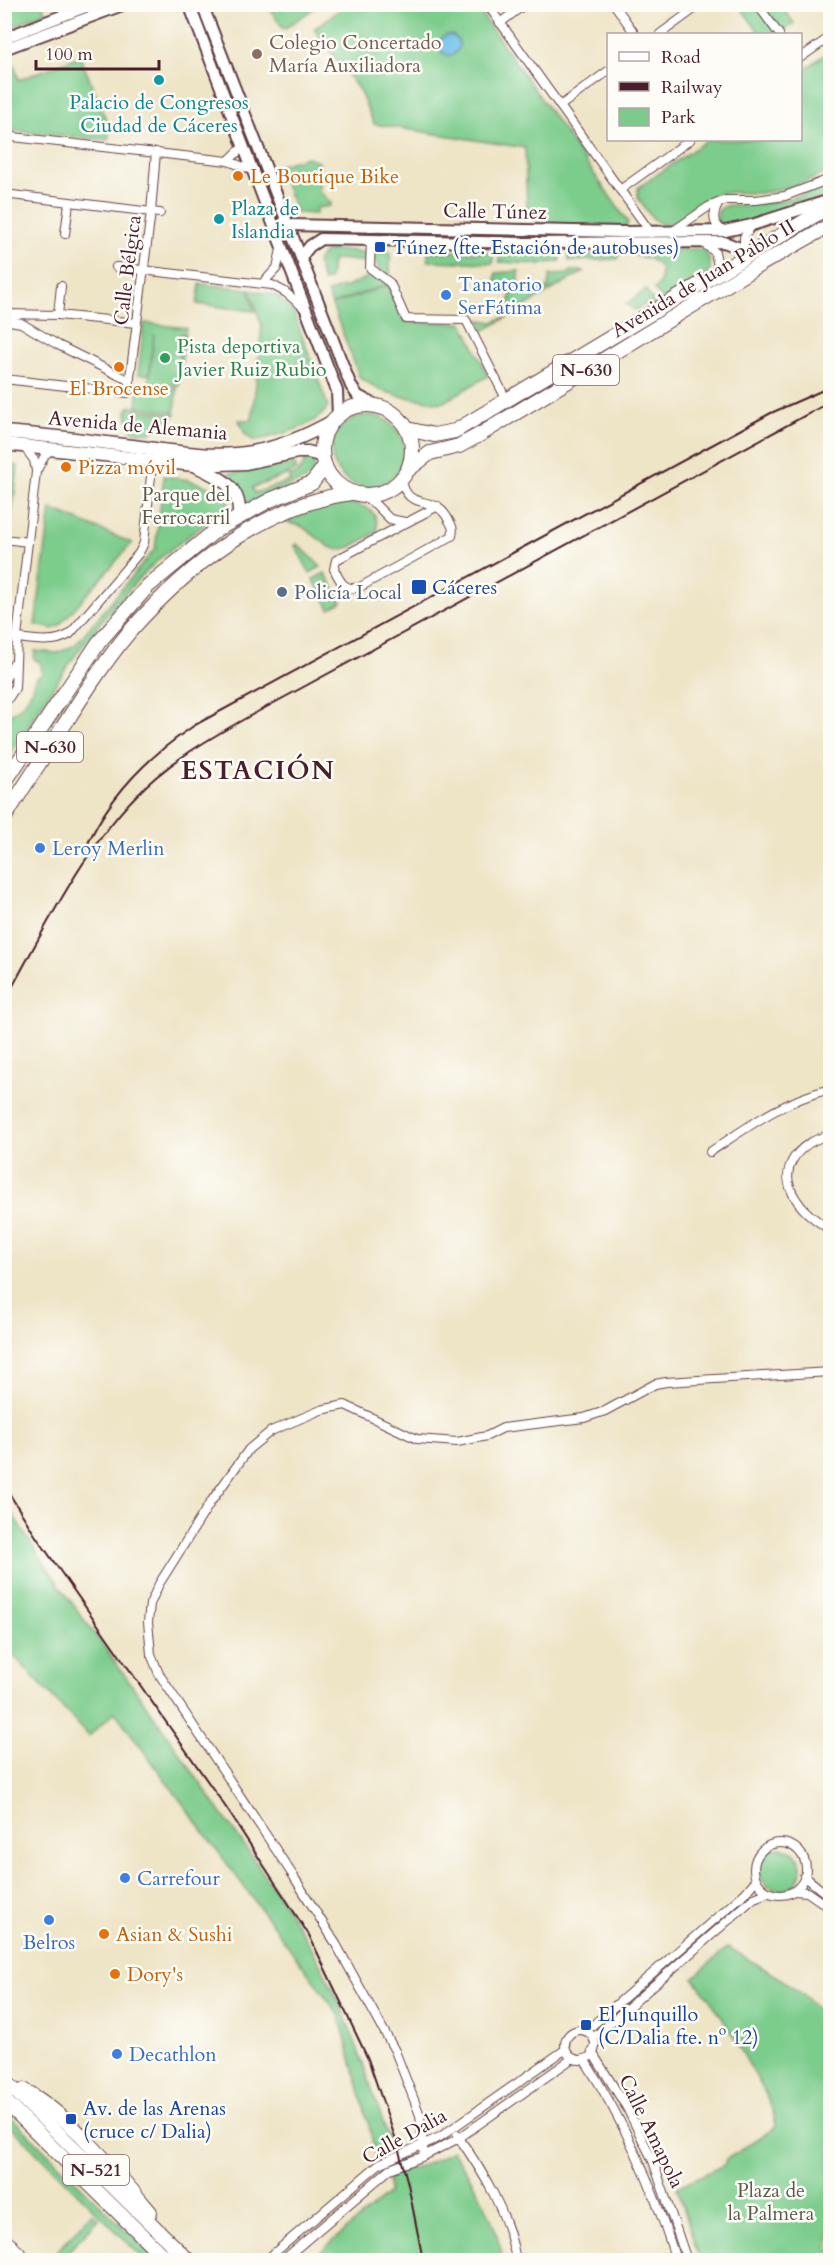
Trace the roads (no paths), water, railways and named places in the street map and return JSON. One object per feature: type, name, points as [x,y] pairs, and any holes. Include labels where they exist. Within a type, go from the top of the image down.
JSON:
[{"type":"highway","name":"Avenida de Juan Pablo II","points":[[407,429],[434,435],[455,431],[716,274],[747,251],[831,206]]},
{"type":"highway","name":"Avenida de Juan Pablo II","points":[[405,475],[430,453],[459,446],[481,434],[761,264],[831,225]]},
{"type":"highway","points":[[747,251],[761,264]]},
{"type":"highway","points":[[355,494],[333,480],[324,461],[325,436],[336,418],[352,408],[377,406]]},
{"type":"highway","name":"N-630","points":[[377,406],[398,417],[407,429]]},
{"type":"highway","points":[[405,475],[412,455],[412,444],[407,429]]},
{"type":"highway","name":"N-630","points":[[4,783],[83,664],[119,617],[148,586],[216,530],[270,500],[312,483],[324,461]]},
{"type":"highway","name":"N-630","points":[[4,819],[97,675],[131,630],[191,572],[257,526],[296,506],[355,494],[379,494],[395,487],[405,475]]},
{"type":"highway","name":"N-521","points":[[4,2080],[188,2260]]},
{"type":"highway","name":"N-521","points":[[4,2100],[167,2260]]},
{"type":"main road","points":[[6,47],[93,4]]},
{"type":"main road","points":[[6,47],[125,4]]},
{"type":"main road","points":[[189,4],[337,391],[336,418]]},
{"type":"main road","points":[[202,4],[351,386],[358,396],[377,406]]},
{"type":"main road","name":"Calle Túnez","points":[[289,225],[517,230],[724,231],[752,225],[831,200]]},
{"type":"main road","name":"Calle Túnez","points":[[302,256],[310,246],[321,239],[524,243],[724,242],[747,251]]},
{"type":"main road","name":"Avenida de Alemania","points":[[4,432],[177,452],[230,454],[252,452],[282,444],[314,431],[336,418]]},
{"type":"main road","name":"Avenida de Alemania","points":[[4,444],[194,465],[246,463],[298,452],[308,452],[324,461]]},
{"type":"main road","points":[[194,465],[223,479],[234,489],[239,502],[239,516]]},
{"type":"street","points":[[487,4],[649,231],[656,239],[664,243]]},
{"type":"street","points":[[500,23],[525,4]]},
{"type":"street","points":[[614,4],[634,33]]},
{"type":"street","points":[[661,33],[701,4]]},
{"type":"street","points":[[757,4],[778,33]]},
{"type":"street","points":[[802,57],[831,37]]},
{"type":"street","points":[[560,106],[607,72]]},
{"type":"street","points":[[4,135],[228,160],[252,170]]},
{"type":"street","points":[[620,190],[689,141]]},
{"type":"street","points":[[228,160],[243,147]]},
{"type":"street","name":"Calle Bélgica","points":[[4,379],[128,393],[136,323],[155,213],[156,152]]},
{"type":"street","points":[[672,232],[708,207],[726,200],[756,200],[785,196],[831,179]]},
{"type":"street","points":[[4,194],[155,213]]},
{"type":"street","points":[[65,234],[69,203]]},
{"type":"street","points":[[719,203],[713,218],[716,225],[724,231]]},
{"type":"street","points":[[747,251],[744,237],[752,225]]},
{"type":"street","points":[[339,226],[339,239]]},
{"type":"street","points":[[517,230],[524,243]]},
{"type":"street","points":[[635,243],[649,231]]},
{"type":"street","points":[[371,240],[370,268],[390,283],[406,319],[466,320],[503,393]]},
{"type":"street","points":[[703,243],[715,252],[718,266],[716,274]]},
{"type":"street","points":[[262,283],[277,268],[281,245]]},
{"type":"street","points":[[116,267],[262,283],[285,291],[306,310]]},
{"type":"street","points":[[58,315],[61,286]]},
{"type":"street","points":[[4,314],[58,315],[136,323]]},
{"type":"street","points":[[4,320],[21,323],[58,345],[130,381]]},
{"type":"street","points":[[4,705],[15,688],[17,638],[36,472],[34,460],[24,446]]},
{"type":"street","points":[[36,472],[45,455],[52,450]]},
{"type":"street","points":[[4,636],[62,639],[70,634],[138,553],[144,543],[151,476],[145,459]]},
{"type":"street","points":[[405,475],[405,492],[414,500],[438,506],[443,509],[454,530],[451,538],[360,587],[350,589],[341,583],[334,568],[336,560],[438,506]]},
{"type":"street","points":[[355,494],[375,504],[385,516],[395,522],[408,522]]},
{"type":"street","points":[[414,500],[418,511],[416,517]]},
{"type":"street","points":[[376,538],[384,528],[385,516]]},
{"type":"street","points":[[4,539],[28,542]]},
{"type":"street","points":[[4,682],[15,660]]},
{"type":"street","points":[[710,1152],[775,1109],[802,1097],[831,1089]]},
{"type":"street","points":[[831,1135],[818,1138],[800,1149],[788,1173],[790,1189],[796,1200],[804,1210],[831,1230]]},
{"type":"street","points":[[424,2156],[420,2115],[395,2051],[336,1944],[159,1674],[151,1654],[148,1622],[150,1604],[159,1584],[210,1503],[249,1449],[271,1431],[321,1410],[345,1405],[417,1438],[458,1442],[487,1436],[503,1428],[526,1423],[584,1418],[605,1411],[655,1384],[831,1372]]},
{"type":"street","points":[[779,1843],[797,1850],[803,1857],[806,1867],[804,1876],[802,1884],[795,1890],[777,1896],[767,1893],[756,1880],[754,1862],[759,1853],[769,1845],[779,1843]]},
{"type":"street","points":[[804,1876],[831,1897]]},
{"type":"street","points":[[586,2031],[745,1893],[756,1880]]},
{"type":"street","points":[[795,1890],[807,1892],[831,1908]]},
{"type":"street","points":[[593,2038],[754,1898],[767,1893]]},
{"type":"street","points":[[579,2030],[586,2031],[593,2038],[592,2052],[584,2059],[573,2058],[566,2049],[566,2040],[570,2033],[579,2030]]},
{"type":"street","name":"Calle Dalia","points":[[266,2260],[379,2164],[423,2146],[453,2129],[566,2049]]},
{"type":"street","name":"Calle Amapola","points":[[592,2052],[627,2108],[653,2162],[687,2260]]},
{"type":"street","name":"Calle Dalia","points":[[283,2260],[390,2169],[424,2156],[459,2138],[573,2058]]},
{"type":"street","name":"Calle Amapola","points":[[584,2059],[617,2114],[643,2166],[676,2260]]},
{"type":"street","points":[[453,2129],[475,2159],[501,2208],[511,2235],[516,2260]]},
{"type":"street","points":[[4,2236],[29,2260]]},
{"type":"street","points":[[4,2251],[13,2244]]},
{"type":"water","points":[[449,35],[456,38],[459,45],[456,52],[449,55],[442,52],[439,45],[442,38]]},
{"type":"railway","points":[[85,850],[105,812],[131,779],[161,750],[195,725],[771,413],[830,387]]},
{"type":"railway","points":[[4,1002],[53,913],[90,853],[132,799],[178,760],[248,717],[830,402]]},
{"type":"railway","points":[[4,1485],[35,1535],[227,1809],[309,1935],[368,2059],[396,2140],[408,2184],[423,2260]]},
{"type":"place","name":"Colegio Concertado María Auxiliadora","points":[[257,54]]},
{"type":"place","name":"Palacio de Congresos Ciudad de Cáceres","points":[[159,80]]},
{"type":"place","name":"Le Boutique Bike","points":[[238,176]]},
{"type":"place","name":"Plaza de Islandia","points":[[219,219]]},
{"type":"place","name":"Túnez (fte. Estación de autobuses)","points":[[380,247]]},
{"type":"place","name":"Tanatorio SerFátima","points":[[446,295]]},
{"type":"place","name":"Pista deportiva Javier Ruiz Rubio","points":[[165,358]]},
{"type":"place","name":"El Brocense","points":[[119,367]]},
{"type":"place","name":"Pizza móvil","points":[[66,467]]},
{"type":"place","name":"Cáceres","points":[[419,587]]},
{"type":"place","name":"Policía Local","points":[[282,592]]},
{"type":"place","name":"Leroy Merlin","points":[[40,848]]},
{"type":"place","name":"Carrefour","points":[[125,1878]]},
{"type":"place","name":"Belros","points":[[49,1920]]},
{"type":"place","name":"Asian & Sushi","points":[[104,1934]]},
{"type":"place","name":"Dory's","points":[[115,1974]]},
{"type":"place","name":"El Junquillo (C/Dalia fte. nº 12)","points":[[586,2025]]},
{"type":"place","name":"Decathlon","points":[[117,2054]]},
{"type":"place","name":"Av. de las Arenas (cruce c/ Dalia)","points":[[71,2119]]},
{"type":"district","name":"ESTACIÓN","points":[[258,770]]},
{"type":"park label","name":"Parque del Ferrocarril","points":[[186,506]]},
{"type":"park label","name":"Plaza de la Palmera","points":[[771,2202]]}]
